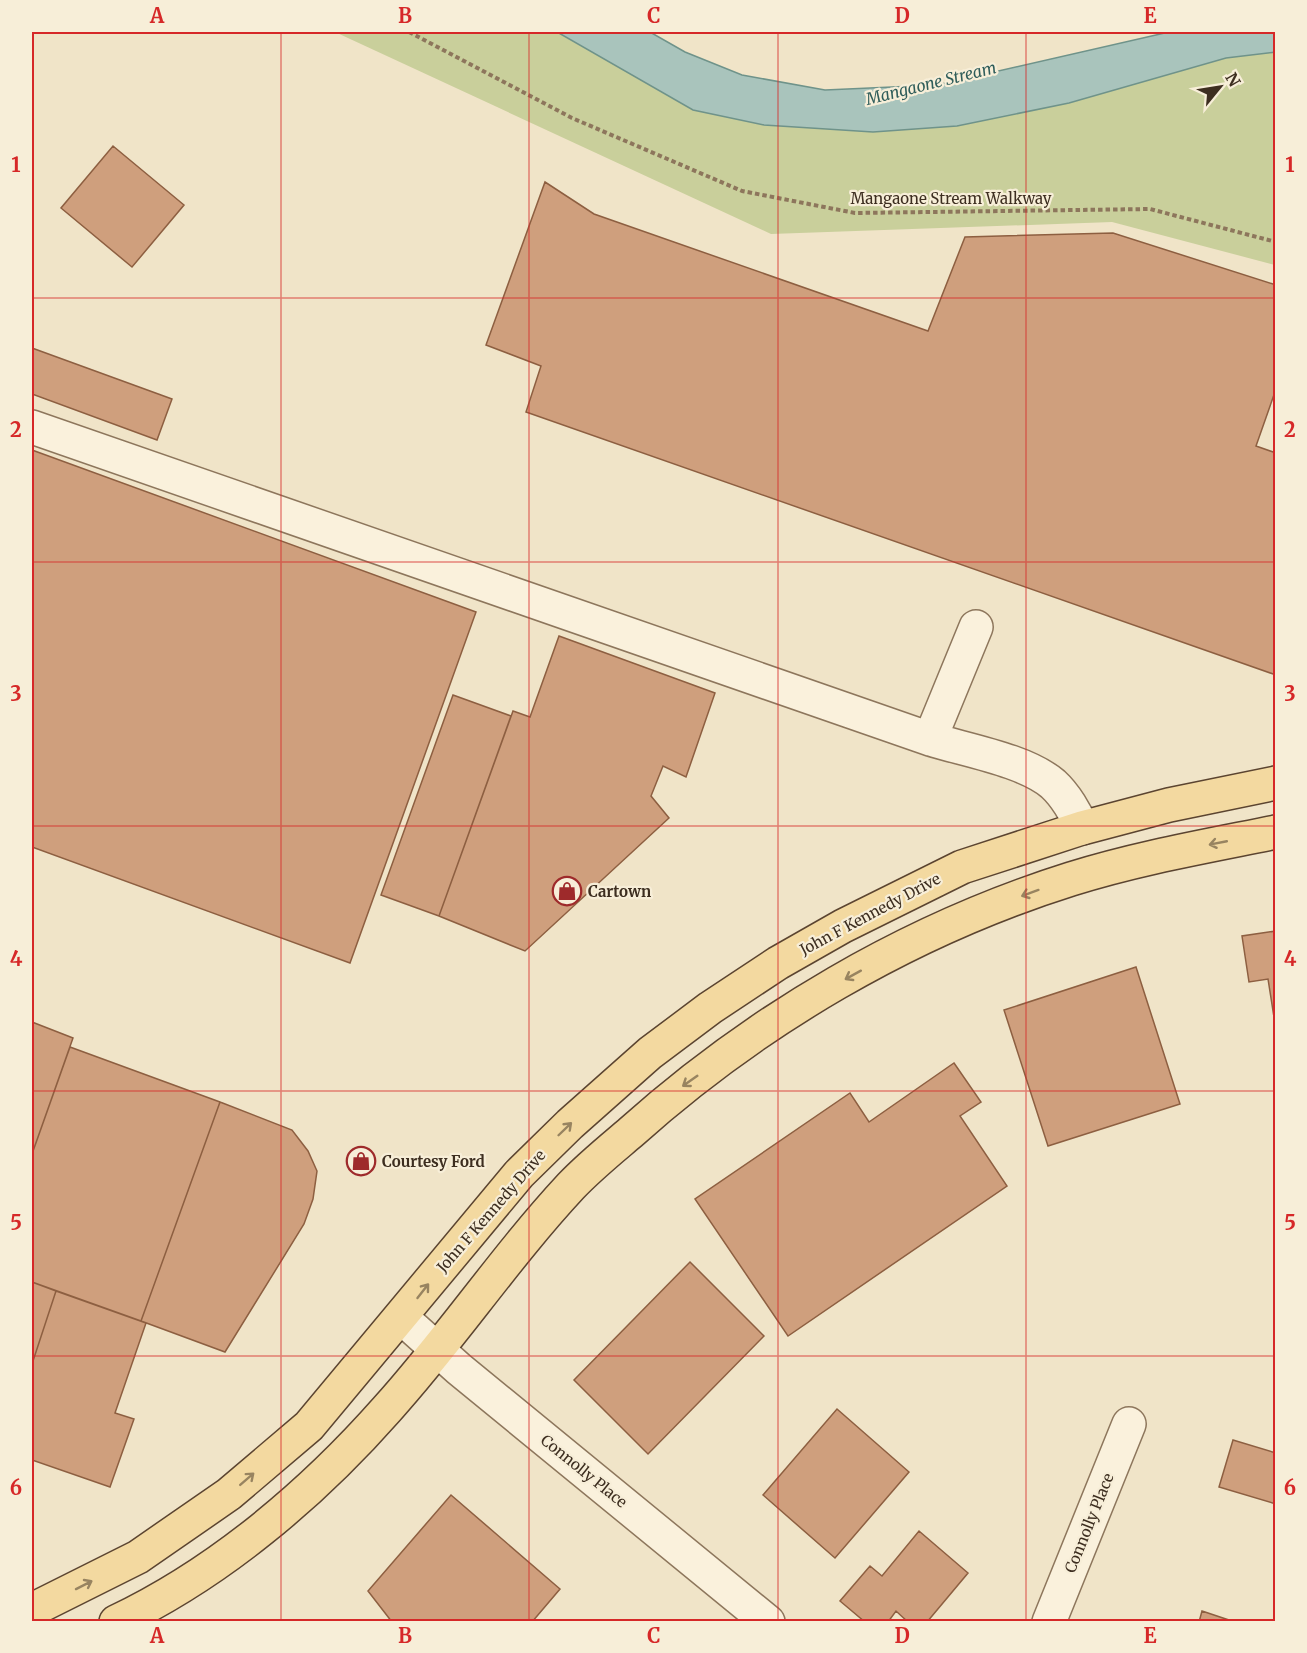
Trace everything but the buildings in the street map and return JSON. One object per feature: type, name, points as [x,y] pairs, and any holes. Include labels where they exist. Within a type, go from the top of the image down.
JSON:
[{"type":"main road","name":"John F Kennedy Drive","points":[[32,1610],[138,1557],[229,1494],[309,1426],[402,1318],[464,1237],[519,1174],[570,1124],[650,1053],[710,1008],[788,958],[924,884],[962,867],[1069,832],[1169,805],[1275,783]]},
{"type":"main road","points":[[1069,832],[1071,879]]},
{"type":"main road","points":[[116,1622],[206,1570],[253,1535],[326,1472],[388,1409],[507,1258],[574,1182],[679,1089],[797,1006],[920,938],[1011,900],[1071,879],[1151,857],[1275,832]]},
{"type":"street","points":[[32,427],[930,739],[1037,774],[1054,785],[1078,819],[1069,832]]},
{"type":"street","points":[[930,739],[976,627]]},
{"type":"street","name":"Connolly Place","points":[[402,1318],[436,1350],[768,1622]]},
{"type":"street","name":"Connolly Place","points":[[1049,1622],[1129,1424]]},
{"type":"path","name":"Mangaone Stream Walkway","points":[[409,32],[572,118],[742,191],[855,213],[1150,209],[1275,242]]},
{"type":"green space","points":[[335,32],[605,32],[859,116],[1275,34],[1275,265],[1112,222],[771,234]]},
{"type":"water","points":[[557,32],[650,32],[685,52],[742,75],[825,90],[937,85],[1169,32],[1275,32],[1276,52],[1226,58],[1069,103],[957,126],[873,132],[764,125],[693,110]]},
{"type":"place","name":"Cartown","points":[[567,891]]},
{"type":"place","name":"Courtesy Ford","points":[[361,1161]]},
{"type":"water label","name":"Mangaone Stream","points":[[931,83]]}]
